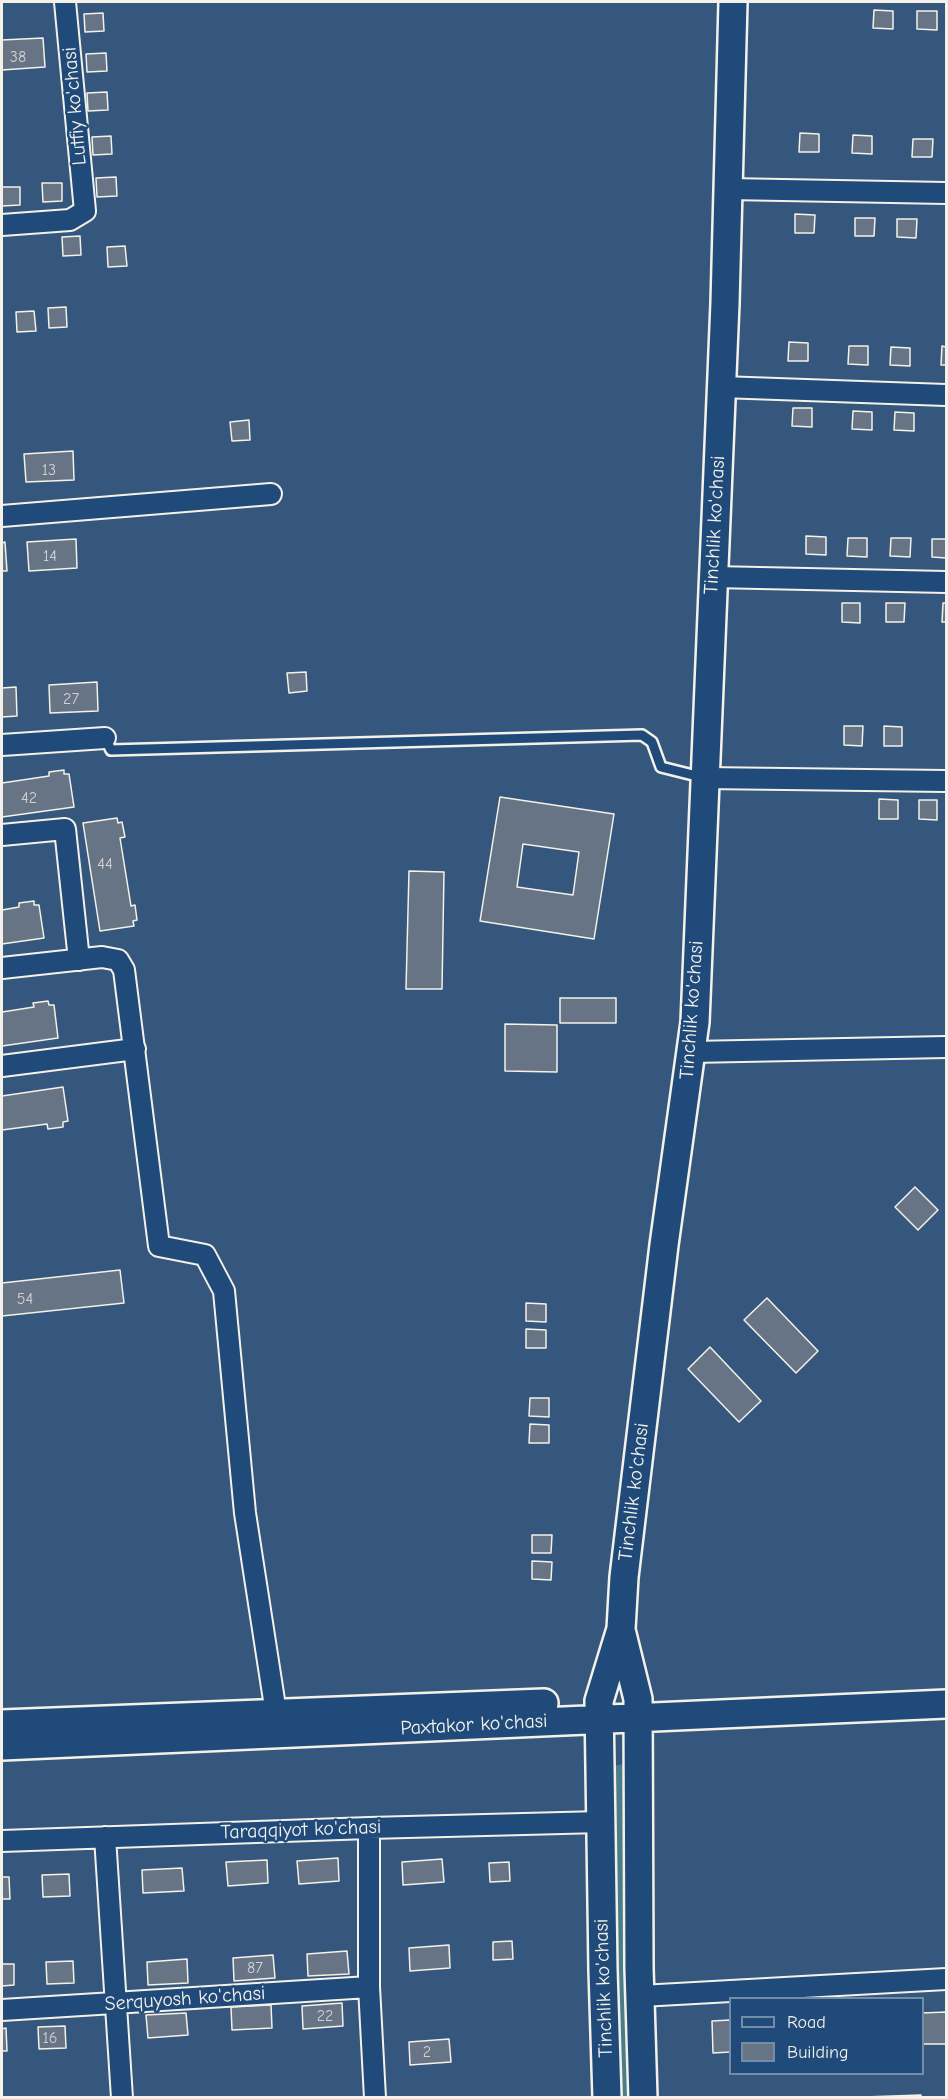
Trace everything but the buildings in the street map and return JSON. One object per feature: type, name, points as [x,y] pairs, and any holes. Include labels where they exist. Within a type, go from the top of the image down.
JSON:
[{"type":"main road","name":"Tinchlik ko'chasi","points":[[607,2097],[599,1710],[621,1629],[626,1554],[695,1022],[721,387],[733,2]]},
{"type":"main road","points":[[732,48],[751,2]]},
{"type":"main road","name":"Tinchlik ko'chasi","points":[[621,1629],[638,1708],[639,1968],[643,2097]]},
{"type":"main road","name":"Paxtakor ko'chasi","points":[[2,1746],[638,1708],[946,1686]]},
{"type":"main road","name":"Paxtakor ko'chasi","points":[[638,1708],[946,1704]]},
{"type":"main road","name":"Paxtakor ko'chasi","points":[[2,1724],[276,1713],[599,1710]]},
{"type":"street","name":"Lutfiy ko'chasi","points":[[2,225],[70,220],[85,211],[65,2]]},
{"type":"street","points":[[728,189],[946,193]]},
{"type":"street","points":[[721,387],[946,395]]},
{"type":"street","points":[[2,516],[271,494]]},
{"type":"street","points":[[713,577],[946,582]]},
{"type":"street","points":[[2,745],[105,738]]},
{"type":"street","points":[[704,778],[946,781]]},
{"type":"street","points":[[2,835],[65,829],[79,960]]},
{"type":"street","points":[[2,968],[102,957],[118,960],[124,970],[159,1245],[205,1255],[224,1291],[244,1513],[276,1713]]},
{"type":"street","points":[[691,1052],[946,1047]]},
{"type":"street","points":[[2,1066],[135,1049]]},
{"type":"street","name":"Taraqqiyot ko'chasi","points":[[2,1841],[601,1822]]},
{"type":"street","points":[[369,1828],[369,1987],[375,2097]]},
{"type":"street","points":[[105,1837],[122,2097]]},
{"type":"street","points":[[641,1996],[946,1979]]},
{"type":"street","name":"Serquyosh ko'chasi","points":[[2,2010],[369,1987]]},
{"type":"lane","points":[[105,738],[111,750],[642,735],[652,742],[661,767],[704,778]]},
{"type":"green space","points":[[624,1764],[634,2097],[622,2097],[613,1766]]}]
